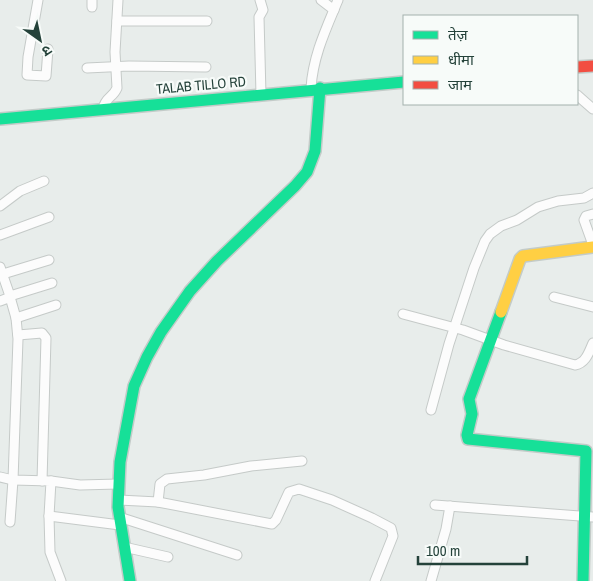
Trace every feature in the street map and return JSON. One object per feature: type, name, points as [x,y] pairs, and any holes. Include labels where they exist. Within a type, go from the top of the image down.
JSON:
[{"type":"street","points":[[38,0],[28,57],[27,75],[46,76],[48,49]]},
{"type":"street","points":[[103,109],[106,100],[116,91],[122,66],[121,21],[118,0]]},
{"type":"street","points":[[260,0],[263,8],[259,17],[261,94]]},
{"type":"street","points":[[321,0],[334,10]]},
{"type":"street","points":[[130,581],[119,521],[118,484],[131,392],[147,357],[174,313],[205,273],[295,186],[307,172],[315,151],[314,63],[338,0]]},
{"type":"street","points":[[121,21],[207,21]]},
{"type":"street","points":[[87,68],[122,66],[206,67]]},
{"type":"street","name":"TALAB TILLO RD","points":[[0,119],[315,88],[403,82]]},
{"type":"street","points":[[578,96],[593,109]]},
{"type":"street","points":[[2,201],[44,181]]},
{"type":"street","points":[[431,410],[449,344],[459,329],[474,268],[485,241],[490,234],[501,226],[517,220],[538,207],[558,201],[584,198],[593,193]]},
{"type":"street","points":[[583,581],[589,516],[586,451],[470,440],[468,438],[472,414],[468,402],[521,257],[593,246],[584,220],[586,216],[593,214]]},
{"type":"street","points":[[0,235],[49,217]]},
{"type":"street","points":[[10,522],[18,334],[16,318],[1,271],[49,260]]},
{"type":"street","points":[[0,301],[52,283]]},
{"type":"street","points":[[554,297],[593,307]]},
{"type":"street","points":[[16,318],[56,305]]},
{"type":"street","points":[[403,314],[474,333],[524,351],[576,365],[590,357],[593,343]]},
{"type":"street","points":[[18,334],[42,333],[46,338],[47,481],[50,552],[61,581]]},
{"type":"street","points":[[158,502],[160,484],[167,479],[251,466],[302,461]]},
{"type":"street","points":[[0,477],[13,480],[87,485],[118,484]]},
{"type":"street","points":[[119,500],[158,502],[272,524],[276,520],[286,496],[292,490],[298,489],[332,500],[372,518],[392,530],[393,536],[376,581]]},
{"type":"street","points":[[435,505],[589,516]]},
{"type":"street","points":[[430,581],[446,529],[450,506]]},
{"type":"street","points":[[48,516],[119,521],[238,555]]},
{"type":"street","points":[[124,546],[168,557]]},
{"type":"traffic: fast","points":[[0,119],[403,82]]},
{"type":"traffic: fast","points":[[130,581],[118,507],[120,462],[134,386],[161,332],[190,291],[217,261],[295,186],[307,172],[315,151],[320,88]]},
{"type":"traffic: fast","points":[[501,312],[469,399],[472,414],[467,435],[468,439],[586,451],[583,581]]},
{"type":"traffic: slow","points":[[501,312],[520,259],[523,256],[593,247]]},
{"type":"traffic: jam","points":[[578,67],[593,66]]}]
